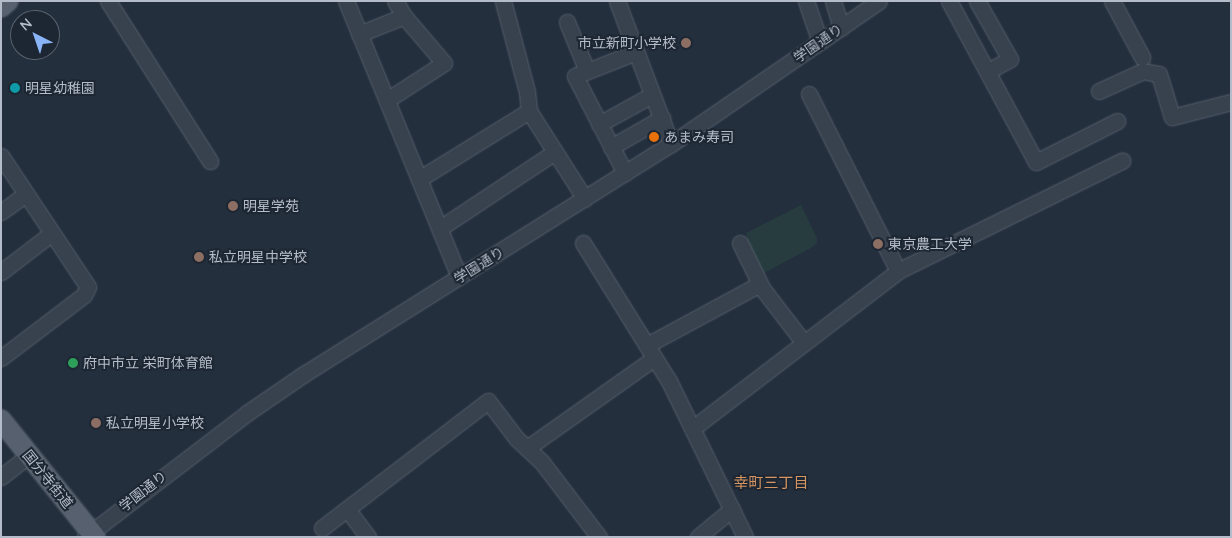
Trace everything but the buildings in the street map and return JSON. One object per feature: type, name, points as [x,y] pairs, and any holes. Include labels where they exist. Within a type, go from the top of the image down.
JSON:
[{"type":"main road","points":[[1,7],[8,1]]},
{"type":"main road","name":"国分寺街道","points":[[1,420],[91,535]]},
{"type":"street","points":[[108,1],[210,161]]},
{"type":"street","points":[[346,1],[459,277]]},
{"type":"street","points":[[387,100],[444,63],[404,16],[395,1]]},
{"type":"street","points":[[503,1],[527,92],[529,111],[585,198]]},
{"type":"street","points":[[617,1],[671,144]]},
{"type":"street","points":[[806,1],[820,42]]},
{"type":"street","points":[[832,1],[841,28]]},
{"type":"street","points":[[988,71],[1010,59],[977,1],[953,7],[1036,162],[1118,121]]},
{"type":"street","points":[[1112,1],[1142,57]]},
{"type":"street","name":"学園通り","points":[[91,535],[247,413],[671,144],[841,28],[873,3]]},
{"type":"street","points":[[359,34],[404,16]]},
{"type":"street","points":[[567,22],[587,71]]},
{"type":"street","points":[[625,172],[575,76],[636,52]]},
{"type":"street","points":[[1099,91],[1143,71],[1159,74],[1172,117],[1231,102]]},
{"type":"street","points":[[809,94],[898,270]]},
{"type":"street","points":[[599,124],[652,95]]},
{"type":"street","points":[[419,179],[529,111]]},
{"type":"street","points":[[611,147],[662,118]]},
{"type":"street","points":[[440,228],[555,152]]},
{"type":"street","points":[[1,156],[88,287],[84,295],[1,358]]},
{"type":"street","points":[[694,428],[898,270],[1122,161]]},
{"type":"street","points":[[1,212],[26,194]]},
{"type":"street","points":[[1,272],[52,233]]},
{"type":"street","points":[[584,243],[651,351],[694,428],[700,447],[746,537]]},
{"type":"street","points":[[740,243],[760,284],[804,342]]},
{"type":"street","points":[[527,448],[651,351],[760,284]]},
{"type":"street","points":[[322,528],[488,400],[540,461],[598,537]]},
{"type":"street","points":[[1,477],[28,456]]},
{"type":"street","points":[[347,509],[368,537]]},
{"type":"street","points":[[698,537],[732,510]]},
{"type":"green space","points":[[801,205],[817,238],[817,243],[764,273],[759,273],[749,250],[746,233]]},
{"type":"place","name":"市立新町小学校","points":[[686,43]]},
{"type":"place","name":"明星幼稚園","points":[[15,88]]},
{"type":"place","name":"あまみ寿司","points":[[654,137]]},
{"type":"place","name":"明星学苑","points":[[233,206]]},
{"type":"place","name":"東京農工大学","points":[[878,244]]},
{"type":"place","name":"私立明星中学校","points":[[199,257]]},
{"type":"place","name":"府中市立 栄町体育館","points":[[73,363]]},
{"type":"place","name":"私立明星小学校","points":[[96,423]]},
{"type":"district","name":"幸町三丁目","points":[[771,483]]}]
